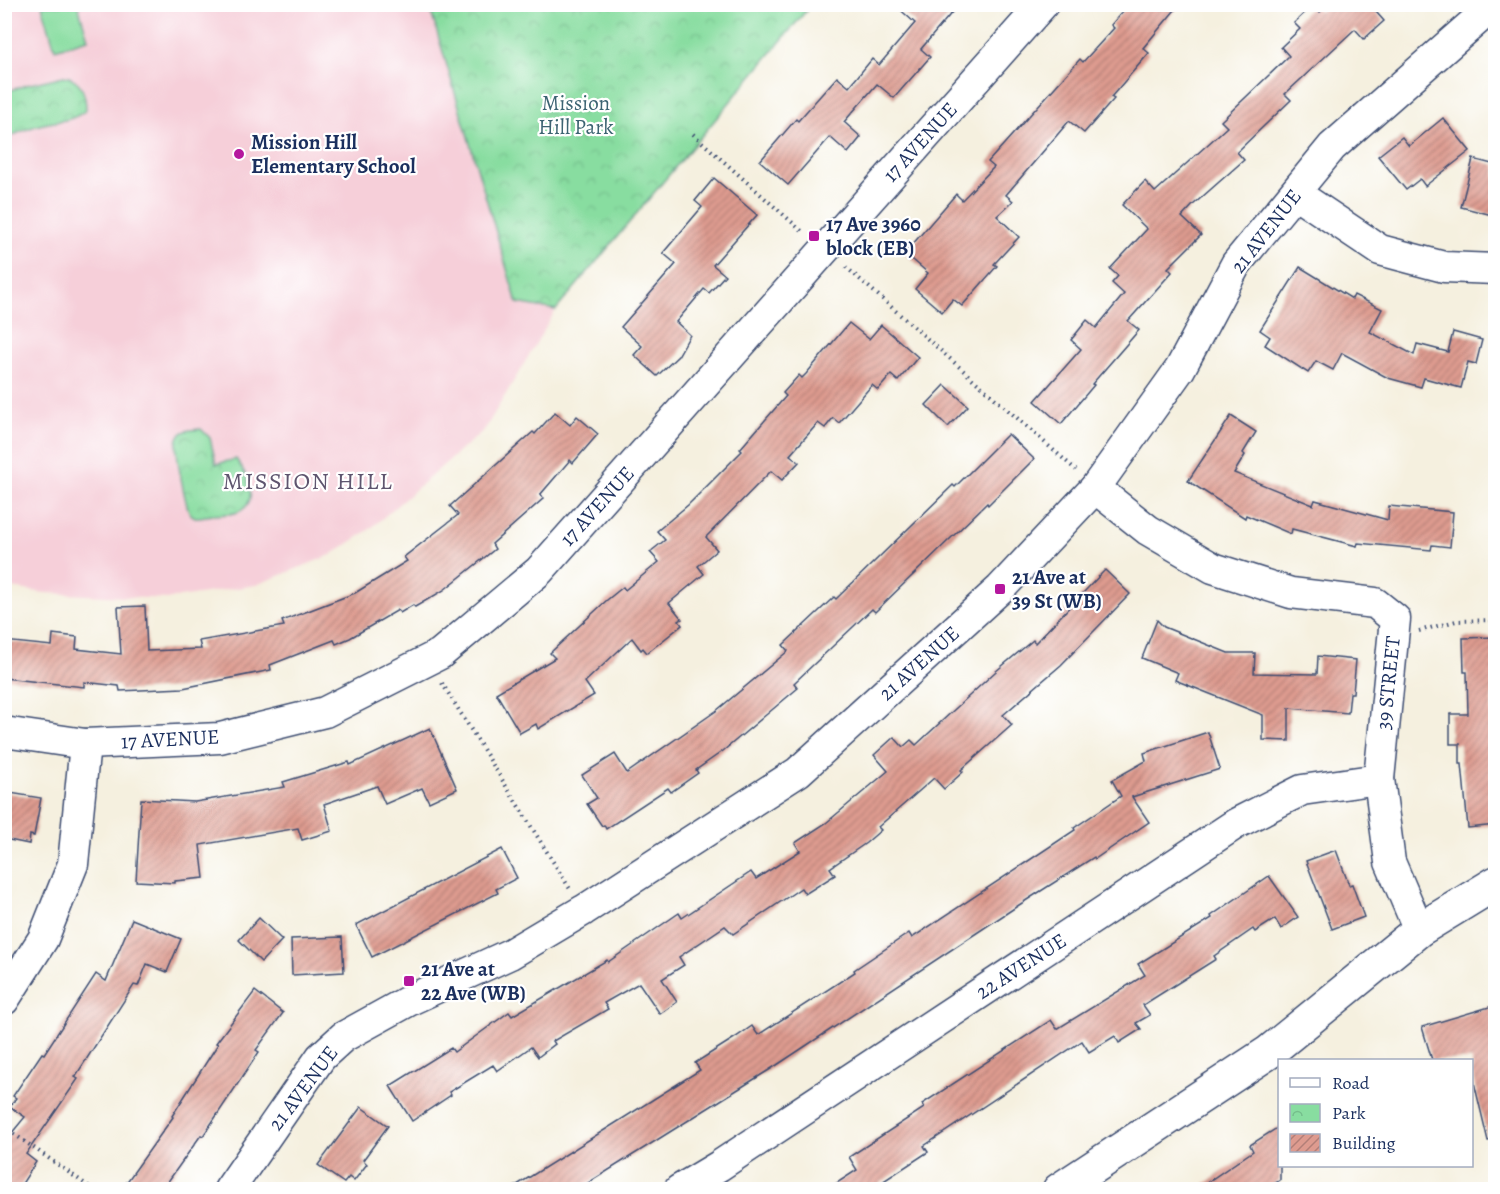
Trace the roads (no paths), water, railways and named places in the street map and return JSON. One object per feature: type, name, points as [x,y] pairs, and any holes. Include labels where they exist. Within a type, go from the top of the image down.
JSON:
[{"type":"street","name":"17 AVENUE","points":[[4,732],[85,744],[220,738],[325,712],[440,654],[539,571],[1043,4]]},
{"type":"street","name":"21 AVENUE","points":[[229,1190],[321,1058],[343,1037],[412,999],[510,954],[584,910],[798,772],[1000,589],[1091,492],[1180,369],[1236,264],[1332,147],[1482,8]]},
{"type":"street","points":[[1295,193],[1380,250],[1444,267],[1496,269]]},
{"type":"street","name":"39 STREET","points":[[1091,492],[1148,530],[1213,568],[1291,593],[1375,603],[1395,619],[1379,779],[1390,862],[1419,930]]},
{"type":"street","points":[[4,1000],[43,939],[73,864],[85,744]]},
{"type":"street","name":"22 AVENUE","points":[[679,1190],[1237,823],[1302,790],[1379,779]]},
{"type":"street","points":[[1059,1190],[1269,1052],[1419,930],[1496,884]]},
{"type":"place","name":"Mission Hill Elementary School","points":[[239,154]]},
{"type":"place","name":"17 Ave 3960 block (EB)","points":[[814,236]]},
{"type":"place","name":"21 Ave at 39 St (WB)","points":[[1000,589]]},
{"type":"place","name":"21 Ave at 22 Ave (WB)","points":[[409,981]]},
{"type":"district","name":"MISSION HILL","points":[[308,481]]},
{"type":"park label","name":"Mission Hill Park","points":[[576,115]]}]
